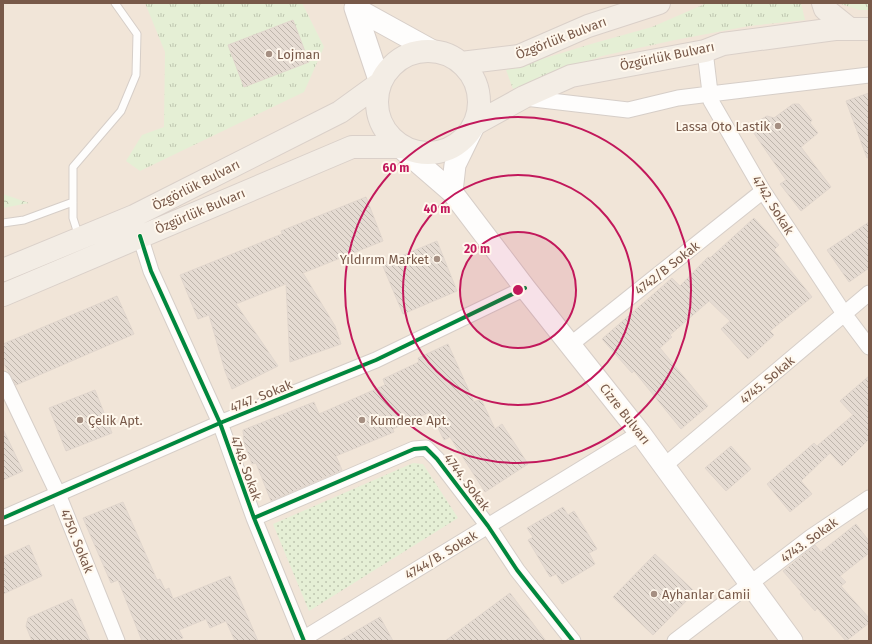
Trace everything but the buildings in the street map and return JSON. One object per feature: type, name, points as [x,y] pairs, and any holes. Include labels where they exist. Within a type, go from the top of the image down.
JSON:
[{"type":"main road","name":"Özgörlük Bulvarı","points":[[461,63],[519,56],[588,26],[659,3]]},
{"type":"main road","points":[[823,3],[825,8],[859,29]]},
{"type":"main road","points":[[353,6],[433,51]]},
{"type":"main road","points":[[353,6],[380,83]]},
{"type":"main road","name":"Özgürlük Bulvarı","points":[[475,124],[524,98],[571,76],[705,51],[723,44],[835,29],[859,29]]},
{"type":"main road","points":[[452,192],[455,165],[475,124],[479,111],[479,98],[476,85],[470,73],[461,63],[448,54],[433,51],[416,52],[401,58],[388,69],[380,83],[376,97],[377,111],[381,125],[389,138],[400,147],[417,153],[434,154],[451,149],[465,138],[475,124]]},
{"type":"main road","name":"Özgörlük Bulvarı","points":[[3,270],[79,240],[134,216],[340,112],[380,83]]},
{"type":"main road","name":"Özgürlük Bulvarı","points":[[3,295],[352,147],[400,147]]},
{"type":"main road","name":"Cizre Bulvarı","points":[[400,147],[452,192],[524,288],[640,433],[792,641]]},
{"type":"street","name":"4742. Sokak","points":[[705,51],[711,101],[763,191],[845,315],[869,347]]},
{"type":"street","points":[[524,98],[628,110],[678,98],[869,75]]},
{"type":"street","name":"4742/B Sokak","points":[[570,345],[763,191]]},
{"type":"street","name":"4748. Sokak","points":[[140,236],[151,271],[220,423],[254,518],[303,640]]},
{"type":"street","name":"4747. Sokak","points":[[3,518],[220,423],[376,360],[524,288]]},
{"type":"street","name":"4745. Sokak","points":[[664,466],[845,315],[869,293]]},
{"type":"street","name":"4750. Sokak","points":[[3,379],[58,494],[117,641]]},
{"type":"street","name":"4744/B. Sokak","points":[[303,640],[640,433]]},
{"type":"street","name":"4744. Sokak","points":[[254,518],[414,449],[426,448],[437,459],[488,526],[517,570],[573,641]]},
{"type":"street","name":"4743. Sokak","points":[[675,641],[811,537],[869,498]]},
{"type":"lane","points":[[79,240],[73,218],[73,167],[121,110],[136,75],[137,34],[115,3]]},
{"type":"lane","points":[[3,223],[24,220],[73,202]]},
{"type":"shaded area","points":[[3,3],[869,3],[869,641],[3,641]]},
{"type":"green space","points":[[145,3],[302,3],[324,47],[304,92],[140,171],[126,161],[142,135],[164,127],[165,52]]},
{"type":"green space","points":[[707,3],[801,3],[805,20],[749,26],[602,56],[513,89],[506,70],[652,27]]},
{"type":"green space","points":[[838,3],[869,3],[869,10],[859,10]]},
{"type":"green space","points":[[3,194],[29,203],[3,208]]},
{"type":"green space","points":[[413,463],[423,464],[458,518],[309,611],[273,524]]},
{"type":"cycle path","points":[[140,236],[151,271],[220,423],[254,518],[304,641]]},
{"type":"cycle path","points":[[3,518],[220,423],[376,360],[525,288]]},
{"type":"cycle path","points":[[254,518],[414,449],[426,448],[437,459],[488,526],[517,570],[573,641]]},
{"type":"place","name":"Lojman","points":[[269,54]]},
{"type":"place","name":"Lassa Oto Lastik","points":[[778,126]]},
{"type":"place","name":"Yıldırım Market","points":[[437,259]]},
{"type":"place","name":"Çelik Apt.","points":[[80,420]]},
{"type":"place","name":"Kumdere Apt.","points":[[362,420]]},
{"type":"place","name":"Ayhanlar Camii","points":[[654,594]]}]
